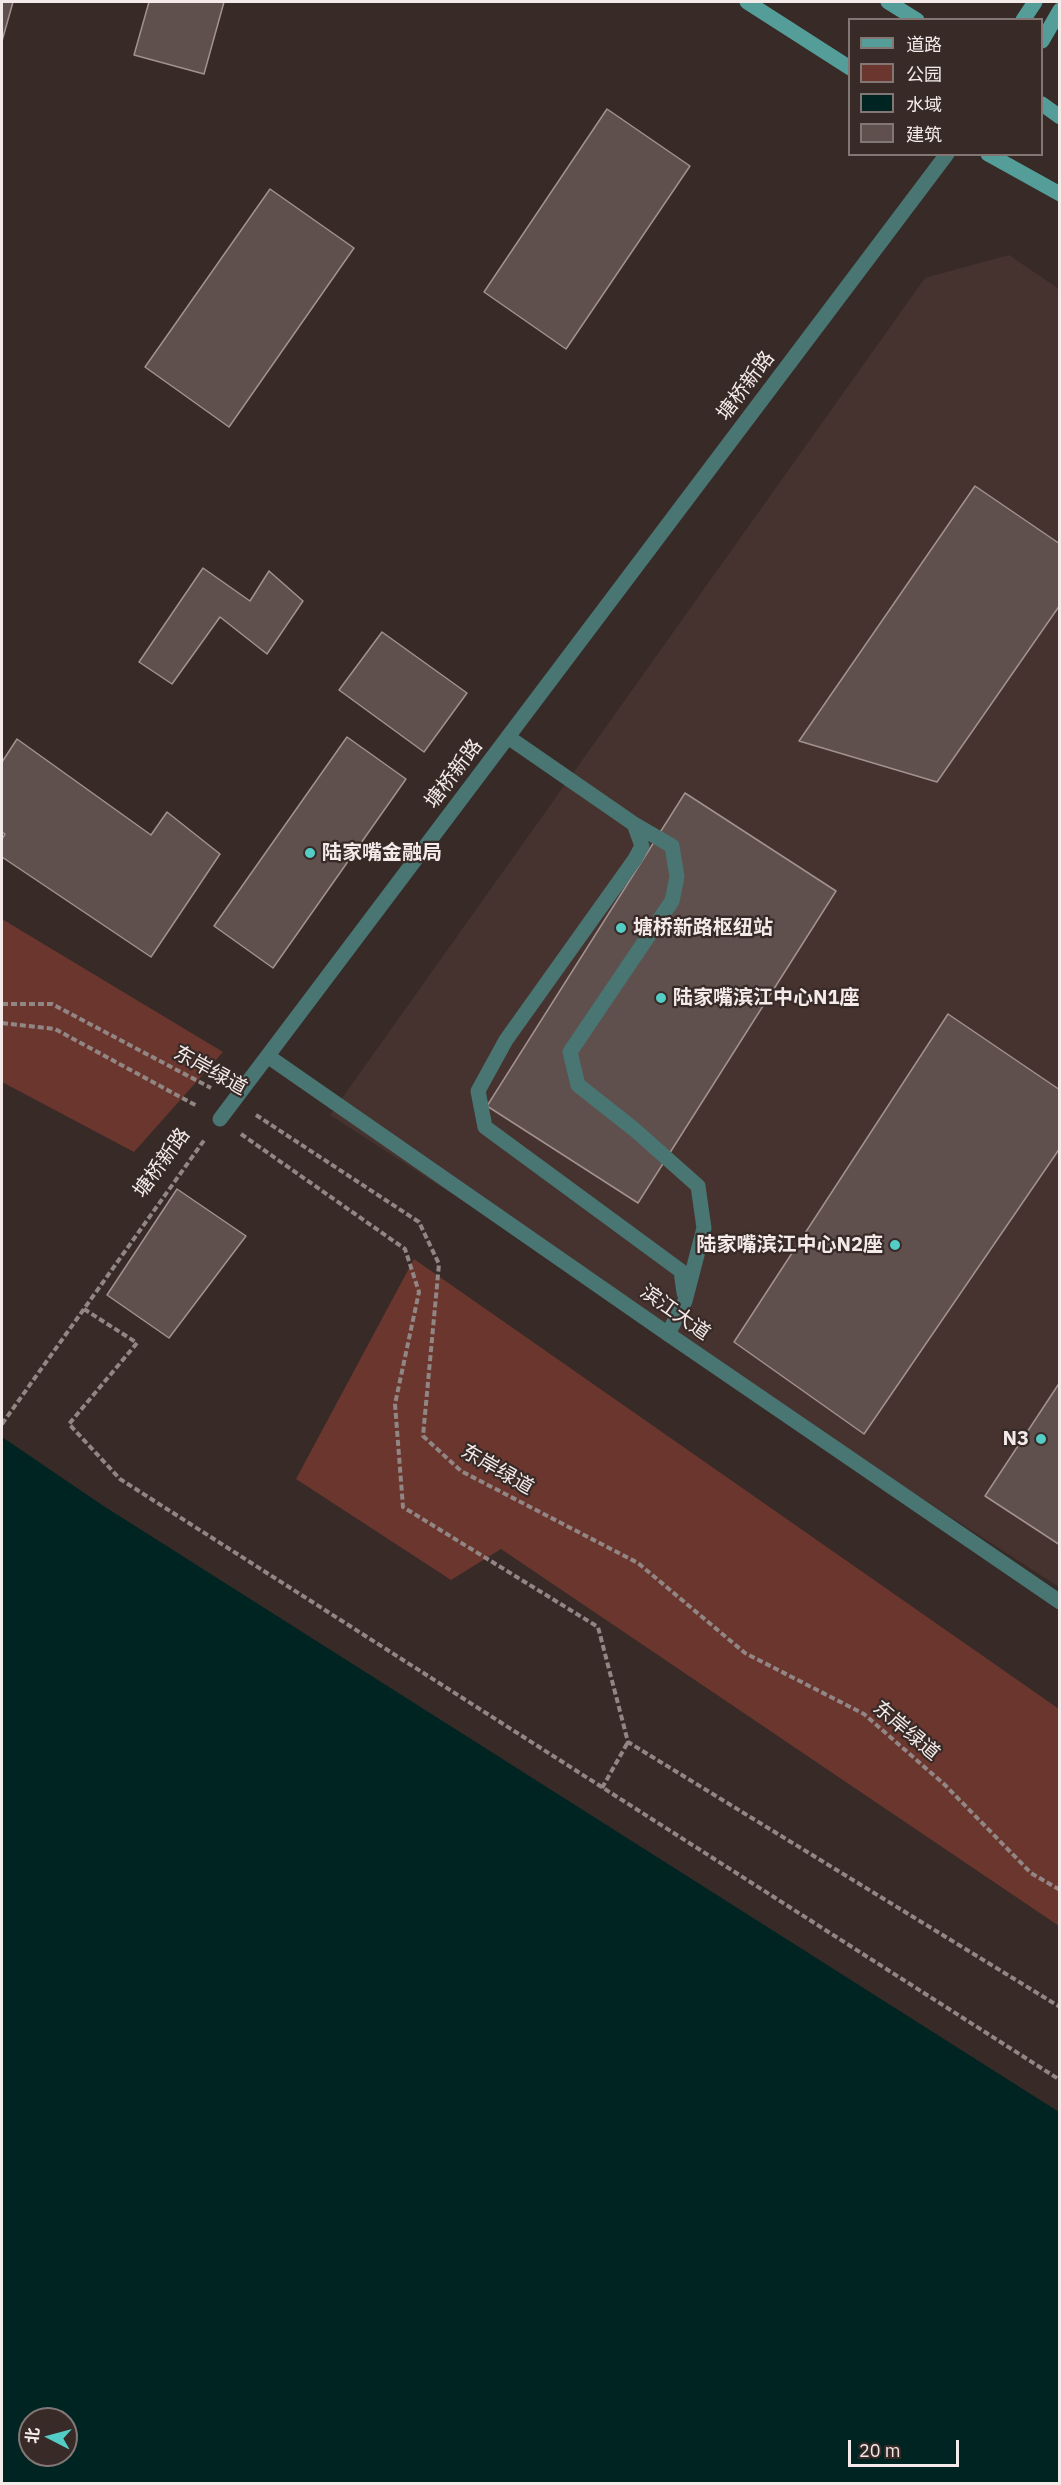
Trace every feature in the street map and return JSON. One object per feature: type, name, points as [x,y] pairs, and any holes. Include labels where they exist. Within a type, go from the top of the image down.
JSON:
[{"type":"main road","points":[[747,2],[848,67]]},
{"type":"main road","points":[[888,2],[914,18]]},
{"type":"main road","points":[[1024,18],[1035,2]]},
{"type":"main road","points":[[1043,38],[1059,10]]},
{"type":"main road","points":[[1043,105],[1059,117]]},
{"type":"main road","points":[[992,156],[1059,194]]},
{"type":"street","name":"塘桥新路","points":[[220,1119],[269,1057],[944,156]]},
{"type":"street","points":[[508,737],[634,824],[672,846],[678,877],[672,902],[570,1052],[578,1086],[636,1130],[698,1186],[704,1228],[685,1301],[668,1334]]},
{"type":"street","points":[[634,824],[642,846],[635,859],[506,1040],[478,1091],[485,1127],[681,1271],[685,1301]]},
{"type":"street","name":"滨江大道","points":[[269,1057],[1059,1602]]},
{"type":"path","name":"东岸绿道","points":[[2,1005],[52,1004],[234,1101],[419,1222],[440,1264],[423,1436],[461,1471],[638,1563],[745,1653],[864,1714],[945,1785],[1031,1873],[1059,1890]]},
{"type":"path","points":[[2,1023],[55,1029],[220,1119],[405,1249],[419,1292],[395,1404],[403,1507],[598,1627],[628,1742],[1059,2007]]},
{"type":"path","name":"塘桥新路","points":[[2,1424],[220,1119]]},
{"type":"path","points":[[84,1309],[137,1343],[69,1424],[120,1479],[1059,2080]]},
{"type":"path","points":[[602,1788],[628,1742]]},
{"type":"shaded area","points":[[1009,255],[1059,289],[1059,1587],[330,1115],[925,278]]},
{"type":"green space","points":[[2,919],[223,1052],[134,1152],[2,1082]]},
{"type":"green space","points":[[414,1259],[1059,1709],[1059,1926],[501,1549],[451,1580],[296,1479]]},
{"type":"water","points":[[2,1437],[102,1505],[1059,2112],[1059,2483],[2,2483]]},
{"type":"building","points":[[2,2],[13,2],[2,41]]},
{"type":"building","points":[[149,2],[224,2],[204,74],[134,55]]},
{"type":"building","points":[[607,109],[690,166],[566,349],[484,292]]},
{"type":"building","points":[[270,189],[354,248],[229,427],[145,367]]},
{"type":"building","points":[[975,486],[1060,544],[1060,605],[937,782],[799,741]]},
{"type":"building","points":[[203,568],[250,601],[269,571],[303,601],[267,654],[220,617],[172,684],[139,662]]},
{"type":"building","points":[[382,632],[467,693],[424,752],[339,690]]},
{"type":"building","name":"陆家嘴金融局","points":[[347,737],[406,779],[273,968],[214,926]]},
{"type":"building","points":[[17,739],[151,835],[167,812],[220,854],[151,957],[2,857],[2,839],[5,834],[2,832],[2,762]]},
{"type":"building","name":"陆家嘴滨江中心N1座","points":[[685,793],[836,891],[638,1203],[487,1106]]},
{"type":"building","name":"陆家嘴滨江中心N2座","points":[[948,1014],[1060,1090],[1060,1148],[864,1434],[734,1342]]},
{"type":"building","points":[[177,1189],[246,1236],[169,1338],[107,1295]]},
{"type":"building","name":"N3","points":[[1060,1382],[1060,1545],[985,1496]]},
{"type":"place","name":"陆家嘴金融局","points":[[310,853]]},
{"type":"place","name":"塘桥新路枢纽站","points":[[621,928]]},
{"type":"place","name":"陆家嘴滨江中心N1座","points":[[661,998]]},
{"type":"place","name":"陆家嘴滨江中心N2座","points":[[895,1245]]},
{"type":"place","name":"N3","points":[[1041,1439]]}]
